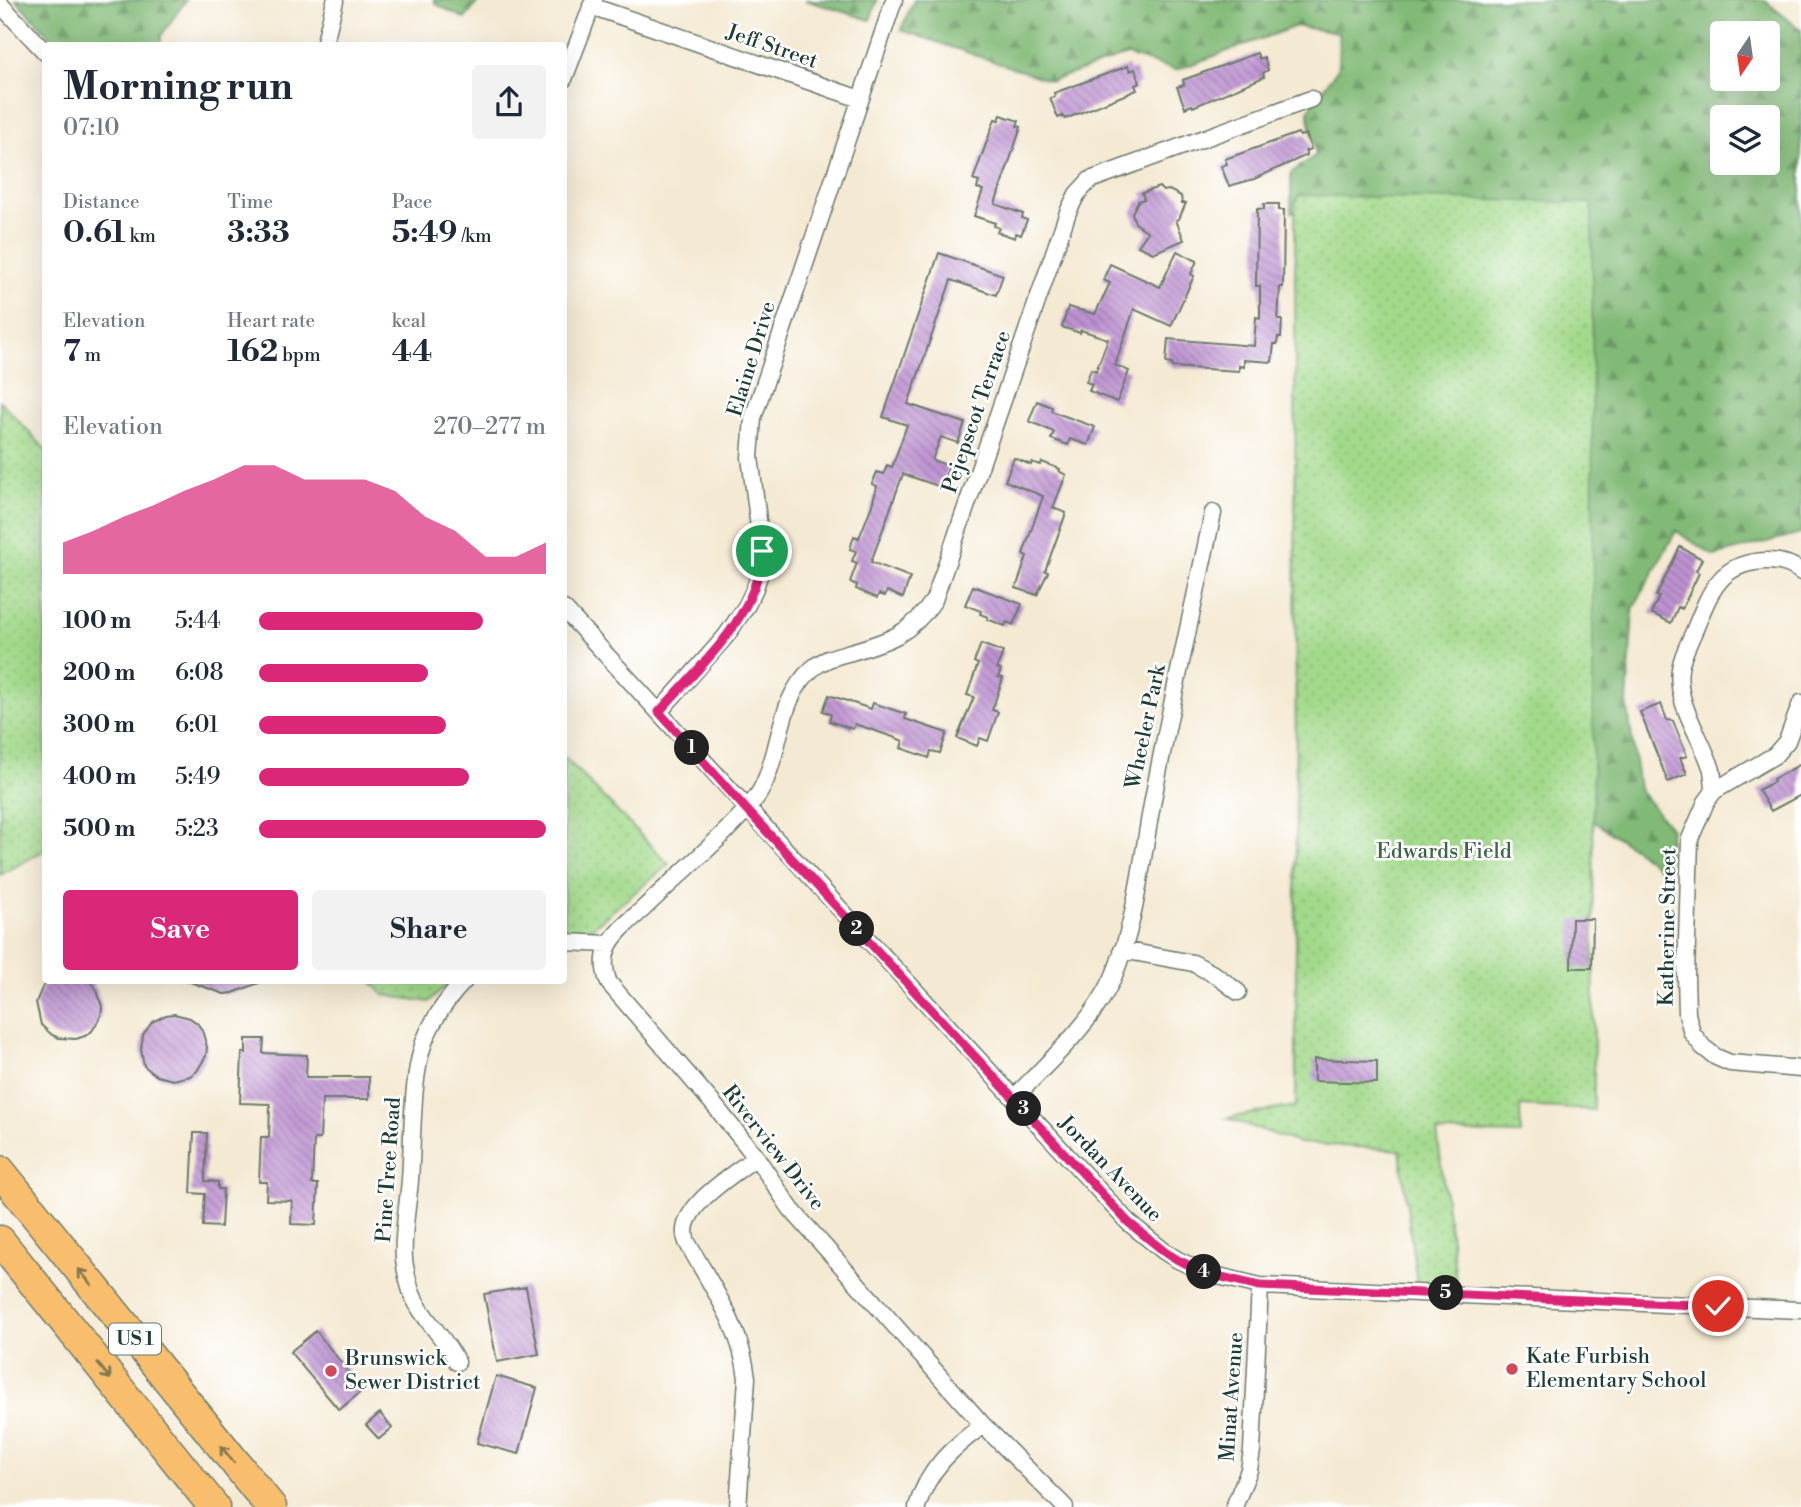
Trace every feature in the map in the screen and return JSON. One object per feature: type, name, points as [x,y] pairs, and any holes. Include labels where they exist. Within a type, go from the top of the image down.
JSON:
[{"type":"highway","name":"US 1","points":[[0,1171],[271,1507]]},
{"type":"highway","name":"US 1","points":[[0,1241],[214,1507]]},
{"type":"street","name":"Elaine Drive","points":[[659,712],[726,636],[747,606],[761,570],[762,551],[750,457],[753,418],[894,0]]},
{"type":"street","points":[[325,42],[335,1]]},
{"type":"street","name":"Jeff Street","points":[[592,3],[860,99]]},
{"type":"street","points":[[567,71],[592,3]]},
{"type":"street","points":[[0,4],[42,49]]},
{"type":"street","name":"Pejepscot Terrace","points":[[746,809],[762,788],[783,717],[801,681],[813,668],[828,659],[899,636],[924,616],[934,600],[1068,212],[1077,194],[1090,180],[1311,99]]},
{"type":"street","name":"Wheeler Park","points":[[1014,1098],[1091,1013],[1111,980],[1122,950],[1213,513]]},
{"type":"street","points":[[1801,572],[1786,564],[1772,561],[1744,564],[1730,570],[1717,582],[1708,598],[1686,650],[1680,668],[1680,687],[1712,771],[1714,791],[1775,755],[1787,741],[1801,703]]},
{"type":"street","name":"Jordan Avenue","points":[[567,612],[1128,1222],[1165,1252],[1206,1273],[1260,1286],[1801,1310]]},
{"type":"street","name":"Katherine Street","points":[[1714,791],[1706,802],[1690,839],[1688,860],[1687,1014],[1692,1033],[1703,1047],[1730,1063],[1801,1069]]},
{"type":"street","points":[[567,942],[609,944],[746,809]]},
{"type":"street","name":"Riverview Drive","points":[[609,944],[604,971],[609,983],[715,1106],[756,1157],[791,1209],[983,1425],[1065,1507]]},
{"type":"street","points":[[1122,950],[1193,963],[1238,992]]},
{"type":"street","name":"Pine Tree Road","points":[[457,1362],[432,1329],[411,1291],[404,1258],[420,1060],[425,1041],[441,1008],[462,984]]},
{"type":"street","points":[[738,1507],[747,1378],[745,1359],[733,1324],[687,1242],[684,1230],[686,1219],[697,1204],[756,1157]]},
{"type":"street","name":"Minat Avenue","points":[[1234,1507],[1249,1470],[1252,1450],[1260,1286]]},
{"type":"street","points":[[917,1507],[924,1486],[939,1462],[983,1425]]},
{"type":"green space","points":[[16,0],[186,0],[161,36],[161,42],[55,42]]},
{"type":"green space","points":[[434,0],[479,0],[465,19],[436,4]]},
{"type":"green space","points":[[805,0],[877,0],[870,20]]},
{"type":"green space","points":[[914,0],[1764,0],[1801,30],[1801,533],[1714,556],[1676,531],[1633,609],[1627,703],[1639,789],[1671,829],[1665,873],[1578,811],[1530,212],[1291,212],[1291,173],[1316,155],[1308,111],[1338,68],[1339,33],[1296,26],[1176,70],[1127,55],[1051,81],[901,30]]},
{"type":"green space","name":"Edwards Field","points":[[1299,195],[1592,203],[1594,1110],[1520,1106],[1521,1134],[1437,1132],[1457,1286],[1417,1286],[1400,1150],[1299,1143],[1227,1118],[1296,1106],[1295,206]]},
{"type":"green space","points":[[0,401],[42,446],[42,852],[0,875]]},
{"type":"green space","points":[[567,760],[669,864],[592,928],[567,932]]},
{"type":"green space","points":[[374,984],[448,984],[429,1002],[384,995]]},
{"type":"building","points":[[1257,53],[1259,59],[1264,57],[1268,70],[1263,73],[1264,77],[1185,108],[1177,87],[1184,85],[1183,80]]},
{"type":"building","points":[[1128,66],[1130,71],[1135,69],[1140,83],[1135,85],[1137,90],[1065,119],[1063,116],[1058,118],[1050,98],[1055,97],[1054,93]]},
{"type":"building","points":[[1001,115],[1019,121],[1017,126],[1021,127],[995,204],[1023,214],[1022,218],[1027,220],[1021,235],[1016,233],[1015,238],[997,232],[999,228],[994,226],[995,223],[974,216],[983,190],[977,188],[979,182],[973,180],[995,119],[999,120]]},
{"type":"building","points":[[1298,133],[1300,136],[1306,134],[1311,149],[1305,151],[1307,155],[1254,179],[1229,186],[1221,166],[1227,164],[1225,159]]},
{"type":"building","points":[[1159,187],[1163,191],[1169,190],[1181,196],[1182,203],[1186,203],[1176,220],[1184,240],[1153,253],[1138,246],[1148,232],[1135,223],[1132,213],[1138,201],[1144,199],[1142,193]]},
{"type":"building","points":[[1264,204],[1279,204],[1279,210],[1284,210],[1283,287],[1280,287],[1278,320],[1282,320],[1281,337],[1278,337],[1277,344],[1274,344],[1272,362],[1244,360],[1244,367],[1239,366],[1239,371],[1172,367],[1172,364],[1166,363],[1168,339],[1254,346],[1256,317],[1260,318],[1260,286],[1256,286],[1257,209],[1264,209]]},
{"type":"building","points":[[1177,251],[1197,261],[1191,274],[1194,276],[1171,326],[1134,309],[1115,365],[1129,371],[1117,402],[1089,391],[1092,384],[1086,382],[1091,369],[1096,371],[1108,339],[1062,327],[1068,307],[1095,314],[1110,283],[1103,280],[1110,264],[1160,287]]},
{"type":"building","points":[[939,253],[1003,275],[996,295],[951,280],[908,404],[965,423],[958,443],[941,437],[932,460],[949,466],[941,487],[903,474],[871,562],[910,577],[903,598],[887,591],[885,596],[879,594],[877,598],[856,589],[857,585],[850,582],[857,563],[852,561],[856,551],[850,549],[854,536],[859,538],[872,505],[877,486],[872,484],[877,472],[884,474],[887,465],[892,467],[907,425],[883,417]]},
{"type":"building","points":[[1037,401],[1052,407],[1051,411],[1095,427],[1088,445],[1070,439],[1068,445],[1051,439],[1054,432],[1029,421]]},
{"type":"building","points":[[1014,458],[1031,465],[1032,462],[1040,465],[1042,462],[1060,469],[1059,471],[1066,475],[1053,508],[1066,513],[1045,571],[1048,572],[1037,595],[1016,588],[1027,556],[1023,554],[1043,496],[1005,481]]},
{"type":"building","points":[[1680,547],[1702,559],[1696,571],[1699,573],[1682,609],[1678,607],[1671,623],[1651,613],[1659,597],[1656,596]]},
{"type":"building","points":[[973,586],[1022,604],[1013,625],[1007,622],[1005,626],[987,619],[988,617],[980,614],[981,611],[965,605]]},
{"type":"building","points":[[981,644],[1003,652],[997,668],[1001,670],[998,677],[1003,678],[992,710],[998,712],[988,741],[980,738],[977,746],[957,738],[974,697],[967,695],[978,664],[974,662]]},
{"type":"building","points":[[829,695],[871,709],[873,703],[906,714],[905,719],[947,733],[940,753],[931,751],[929,758],[901,748],[903,741],[896,738],[855,724],[853,729],[829,721],[831,714],[823,711]]},
{"type":"building","points":[[1661,704],[1667,720],[1673,721],[1687,756],[1680,758],[1687,774],[1668,782],[1640,712]]},
{"type":"building","points":[[1801,764],[1801,795],[1771,811],[1758,790]]},
{"type":"building","points":[[1572,919],[1593,919],[1592,968],[1571,968]]},
{"type":"building","points":[[46,984],[92,984],[102,1007],[101,1016],[92,1031],[76,1039],[52,1035],[41,1025],[36,1002]]},
{"type":"building","points":[[196,984],[256,984],[233,993],[224,994]]},
{"type":"building","points":[[174,1014],[190,1018],[197,1023],[207,1047],[206,1056],[197,1071],[190,1076],[173,1080],[157,1076],[144,1066],[141,1050],[143,1035],[152,1022]]},
{"type":"building","points":[[246,1039],[264,1039],[263,1053],[307,1055],[306,1077],[369,1077],[369,1099],[322,1099],[320,1139],[314,1139],[312,1184],[318,1184],[316,1225],[291,1224],[292,1201],[266,1200],[267,1182],[259,1182],[261,1137],[269,1137],[270,1104],[240,1103],[242,1053],[246,1053]]},
{"type":"building","points":[[1314,1059],[1377,1061],[1377,1083],[1314,1081]]},
{"type":"building","points":[[194,1133],[207,1133],[205,1181],[218,1182],[218,1189],[223,1189],[221,1227],[203,1226],[205,1194],[191,1193]]},
{"type":"building","points":[[526,1287],[539,1354],[497,1362],[484,1294]]},
{"type":"building","name":"Brunswick Sewer District","points":[[316,1331],[363,1390],[339,1410],[290,1352]]},
{"type":"building","points":[[496,1376],[537,1388],[519,1454],[477,1443]]},
{"type":"building","points":[[380,1413],[392,1428],[379,1439],[366,1425]]},
{"type":"place","name":"Kate Furbish Elementary School","points":[[1512,1369]]},
{"type":"place","name":"Brunswick Sewer District","points":[[331,1371]]},
{"type":"route","points":[[762,551],[761,570],[747,606],[726,636],[659,712],[1128,1222],[1165,1252],[1206,1273],[1260,1286],[1718,1306]]}]
